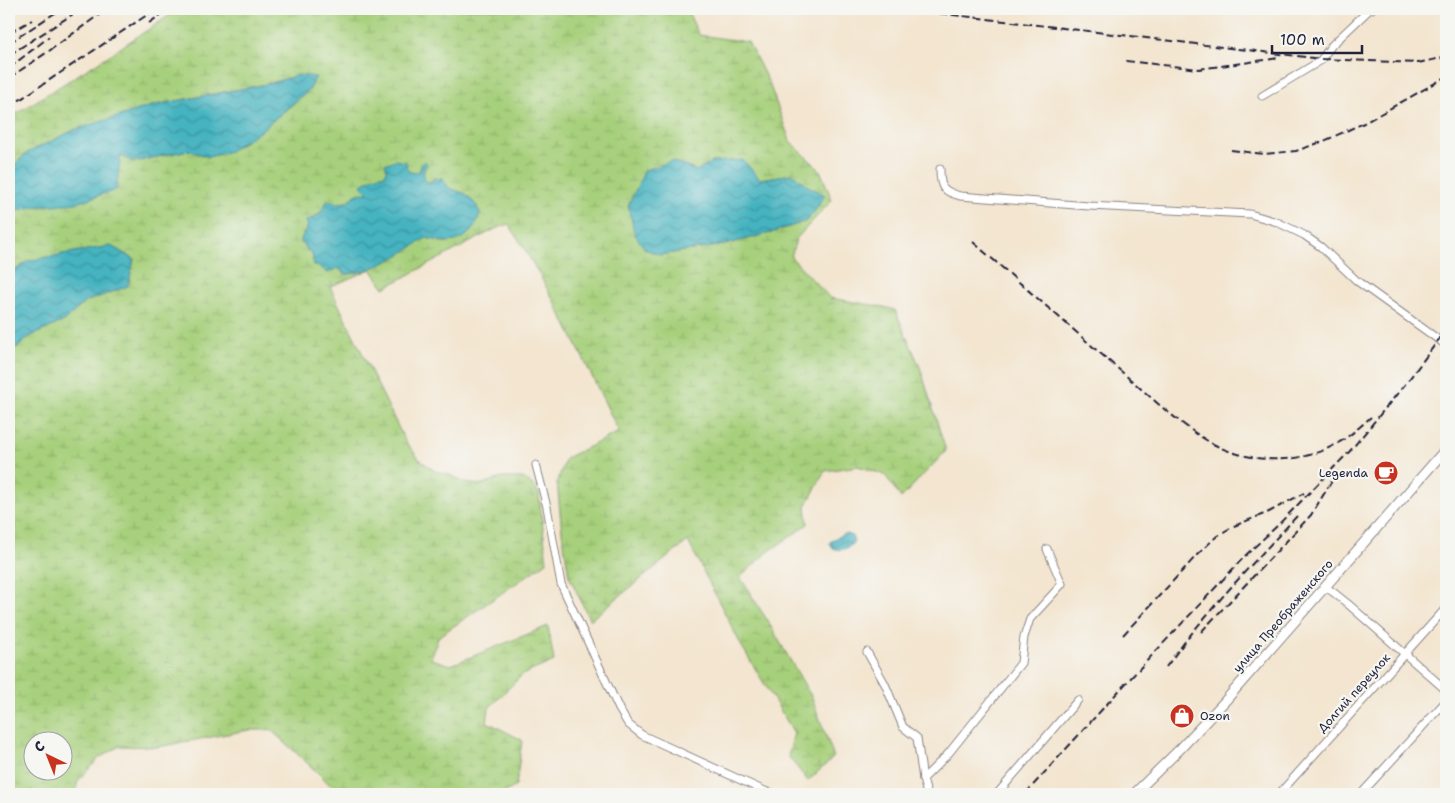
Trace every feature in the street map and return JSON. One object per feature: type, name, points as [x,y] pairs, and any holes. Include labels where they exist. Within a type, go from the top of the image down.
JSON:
[{"type":"street","points":[[1262,96],[1320,61],[1332,45],[1372,9]]},
{"type":"street","points":[[940,169],[941,186],[950,194],[960,196],[1089,206],[1250,214],[1277,222],[1304,235],[1321,247],[1357,281],[1446,345]]},
{"type":"street","name":"улица Преображенского","points":[[1134,794],[1180,750],[1225,701],[1446,449]]},
{"type":"street","points":[[536,464],[547,506],[561,584],[596,661],[628,724],[642,735],[767,792],[776,794]]},
{"type":"street","points":[[923,778],[948,754],[1021,664],[1024,637],[1030,619],[1062,584],[1047,549]]},
{"type":"street","points":[[1324,587],[1348,604],[1446,690]]},
{"type":"street","name":"Долгий переулок","points":[[1279,794],[1446,608]]},
{"type":"street","points":[[867,652],[885,684],[903,727],[917,738],[927,794]]},
{"type":"street","points":[[997,794],[1078,700]]},
{"type":"street","points":[[1361,794],[1446,701]]},
{"type":"street","points":[[1443,794],[1446,791]]},
{"type":"green space","points":[[179,9],[689,9],[688,12],[699,35],[748,42],[769,83],[790,141],[820,170],[832,200],[796,239],[791,257],[830,298],[895,310],[920,367],[946,451],[901,498],[885,475],[858,466],[825,471],[806,506],[808,524],[768,552],[740,577],[811,696],[834,757],[808,781],[788,756],[794,733],[741,645],[688,541],[590,620],[569,576],[557,482],[566,458],[619,432],[553,300],[509,224],[495,229],[384,288],[371,269],[330,287],[405,441],[420,460],[435,471],[453,476],[465,483],[480,485],[501,478],[523,478],[534,486],[539,494],[547,562],[438,637],[431,659],[451,665],[548,626],[554,661],[522,675],[489,708],[487,722],[522,740],[516,786],[502,794],[339,794],[271,730],[249,730],[157,747],[120,746],[99,758],[77,782],[77,794],[9,794],[9,343],[17,348],[29,337],[64,321],[85,302],[128,286],[134,259],[110,246],[28,261],[9,275],[9,213],[31,207],[121,156],[134,162],[188,150],[208,157],[228,152],[259,132],[310,90],[298,75],[267,84],[155,105],[74,130],[27,153],[9,170],[9,118]],"holes":[[[712,162],[760,179],[793,174],[808,187],[825,195],[806,221],[774,232],[724,245],[660,255],[697,171]],[[406,167],[408,171],[414,173],[423,170],[427,183],[435,178],[436,181],[440,182],[442,178],[449,188],[466,194],[436,240],[426,238],[394,257],[351,274],[345,274],[338,268],[326,272],[324,268],[313,261],[312,253],[305,244],[304,232],[308,226],[306,221],[317,215],[330,201],[343,202],[355,195],[368,193],[365,182],[380,175],[385,175],[387,170]]]},
{"type":"water","points":[[298,75],[316,77],[310,89],[259,132],[228,152],[208,157],[188,150],[134,162],[121,156],[116,190],[76,203],[31,207],[9,213],[9,170],[27,153],[74,130],[155,105],[267,84]]},
{"type":"water","points":[[395,160],[406,162],[408,171],[414,173],[420,171],[421,164],[425,161],[427,165],[424,174],[427,183],[435,177],[437,181],[439,181],[439,178],[442,178],[449,188],[466,194],[477,206],[480,214],[470,232],[461,239],[450,242],[426,238],[377,266],[356,273],[345,274],[338,268],[328,273],[321,267],[314,266],[312,253],[301,243],[301,239],[308,226],[306,221],[319,214],[326,202],[342,203],[359,194],[368,193],[361,186],[372,178],[385,175],[387,170],[385,164]]},
{"type":"water","points":[[743,160],[760,179],[793,174],[808,186],[825,195],[806,221],[774,232],[724,245],[660,255],[645,249],[635,235],[628,206],[645,170],[672,161],[697,171],[712,162]]},
{"type":"water","points":[[111,246],[134,259],[128,286],[85,302],[64,321],[29,337],[17,348],[9,343],[9,275],[28,261]]},
{"type":"water","points":[[843,534],[852,536],[854,542],[845,549],[833,548],[830,543],[832,540]]},
{"type":"railway","points":[[9,43],[61,9]]},
{"type":"railway","points":[[9,55],[81,9]]},
{"type":"railway","points":[[9,78],[107,9]]},
{"type":"railway","points":[[9,107],[156,9]]},
{"type":"railway","points":[[149,23],[169,9]]},
{"type":"railway","points":[[904,9],[1322,59],[1418,63],[1446,57]]},
{"type":"railway","points":[[9,33],[32,20]]},
{"type":"railway","points":[[9,68],[49,37]]},
{"type":"railway","points":[[1126,61],[1199,69],[1279,58]]},
{"type":"railway","points":[[1231,150],[1264,154],[1296,151],[1366,122],[1446,77]]},
{"type":"railway","points":[[973,242],[1163,408],[1200,436],[1228,451],[1259,458],[1276,459],[1308,455],[1338,443],[1371,417]]},
{"type":"railway","points":[[1025,794],[1246,555],[1350,451],[1407,382],[1446,330]]},
{"type":"railway","points":[[1201,632],[1311,515],[1338,471]]},
{"type":"railway","points":[[1123,635],[1217,536],[1234,526],[1269,512],[1304,493]]},
{"type":"railway","points":[[1166,667],[1213,608],[1298,515]]},
{"type":"place","name":"Legenda","points":[[1386,473]]},
{"type":"place","name":"Ozon","points":[[1182,716]]}]
